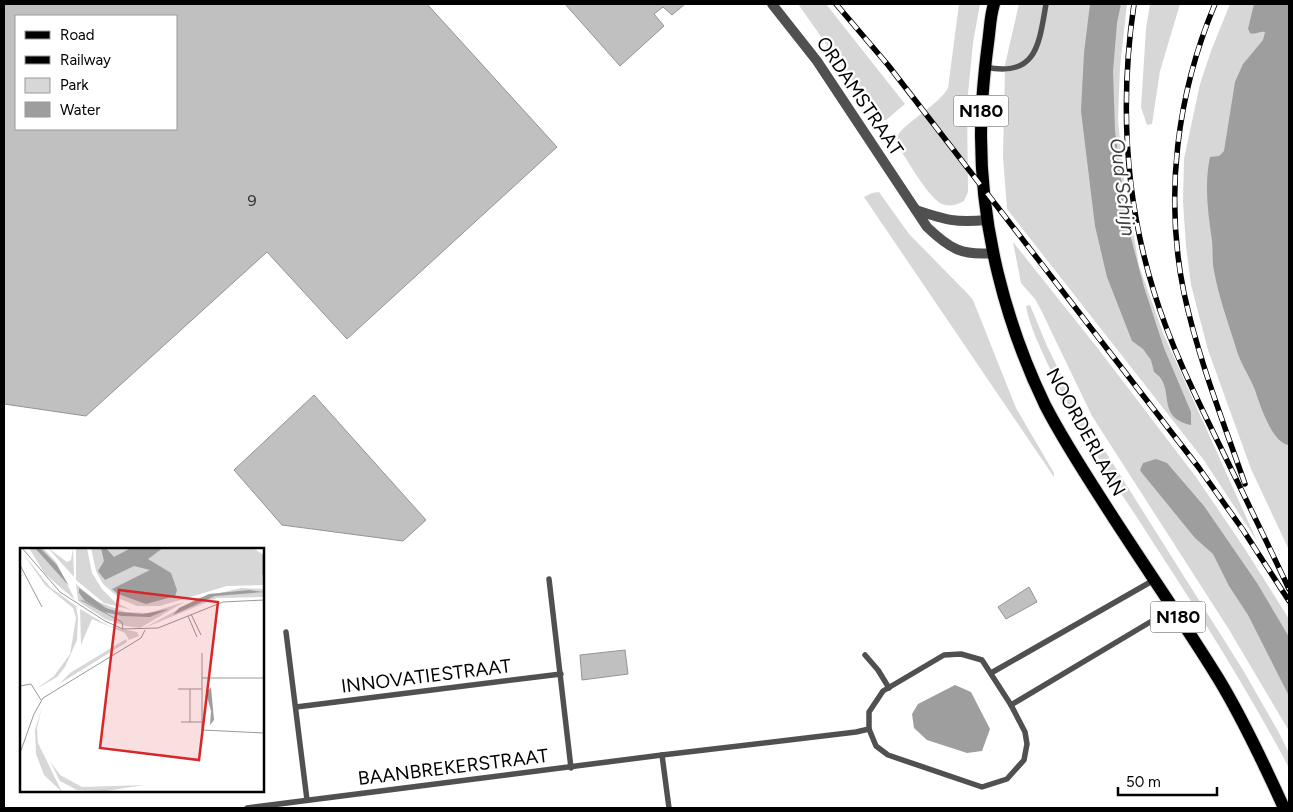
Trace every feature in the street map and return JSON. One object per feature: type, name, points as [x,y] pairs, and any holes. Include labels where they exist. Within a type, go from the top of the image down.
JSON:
[{"type":"main road","name":"NOORDERLAAN","points":[[994,4],[985,67],[981,118],[981,150],[987,220],[1010,317],[1018,341],[1046,405],[1087,477],[1219,679],[1265,766],[1284,808]]},
{"type":"street","name":"ORDAMSTRAAT","points":[[772,4],[820,66],[927,227],[938,237],[966,254],[994,253]]},
{"type":"street","points":[[916,210],[956,222],[987,220]]},
{"type":"lane","points":[[985,67],[1002,71],[1022,65],[1034,55],[1040,41],[1046,4]]},
{"type":"lane","points":[[549,579],[571,768]]},
{"type":"lane","points":[[992,673],[1154,580]]},
{"type":"lane","points":[[1011,705],[1172,609]]},
{"type":"lane","points":[[286,632],[307,800]]},
{"type":"lane","points":[[961,654],[982,660],[992,673],[1025,732],[1027,744],[1024,760],[1007,778],[982,787],[888,755],[876,746],[869,729],[868,712],[883,691],[944,655],[961,654]]},
{"type":"lane","points":[[865,655],[878,670],[889,688]]},
{"type":"lane","name":"INNOVATIESTRAAT","points":[[296,707],[561,674]]},
{"type":"lane","name":"BAANBREKERSTRAAT","points":[[247,808],[869,729]]},
{"type":"lane","points":[[662,755],[669,808]]},
{"type":"green space","points":[[798,4],[826,4],[905,104],[886,120],[878,117]]},
{"type":"green space","points":[[959,4],[980,4],[973,43],[967,104],[968,192],[964,201],[948,205],[942,204],[925,188],[901,151],[897,140],[901,131],[937,101],[948,88]]},
{"type":"green space","points":[[1019,4],[1127,4],[1120,67],[1118,119],[1123,173],[1139,266],[1163,333],[1257,541],[1203,459],[1007,209],[1003,157],[1005,65]]},
{"type":"green space","points":[[1150,4],[1180,4],[1160,71],[1152,124],[1147,125],[1141,107],[1146,29]]},
{"type":"green space","points":[[1230,4],[1289,4],[1289,550],[1251,469],[1208,350],[1191,285],[1186,246],[1183,202],[1184,159],[1200,84]]},
{"type":"green space","points":[[879,192],[909,234],[973,300],[1016,408],[1054,473],[1054,477],[864,197]]},
{"type":"green space","points":[[1013,242],[1096,346],[1196,477],[1245,549],[1289,619],[1289,731],[1228,628],[1092,416],[1041,310],[1035,299],[1021,283]]},
{"type":"green space","points":[[1030,305],[1047,346],[1076,405],[1243,670],[1289,753],[1289,768],[1254,704],[1178,580],[1114,483],[1080,427],[1036,338],[1026,306]]},
{"type":"water","points":[[1090,4],[1121,4],[1117,23],[1113,71],[1115,131],[1126,219],[1144,287],[1164,348],[1191,412],[1191,425],[1180,421],[1169,409],[1161,378],[1154,372],[1151,360],[1143,349],[1132,341],[1107,277],[1095,226],[1081,111],[1084,53]]},
{"type":"water","points":[[1254,4],[1289,4],[1289,445],[1283,443],[1272,431],[1238,353],[1213,267],[1208,210],[1207,178],[1210,157],[1219,156],[1224,151],[1235,82],[1243,64],[1263,40],[1265,32],[1250,33],[1248,29]]},
{"type":"water","points":[[1156,459],[1167,463],[1204,506],[1257,583],[1289,637],[1289,696],[1248,615],[1229,586],[1213,554],[1195,538],[1140,470],[1143,463]]},
{"type":"water","points":[[955,685],[971,692],[990,729],[982,751],[967,753],[927,740],[914,728],[912,714],[918,704]]},
{"type":"building","points":[[4,4],[427,4],[557,147],[347,339],[267,252],[86,416],[4,404]]},
{"type":"building","points":[[565,4],[685,4],[672,15],[663,7],[654,14],[664,26],[620,66]]},
{"type":"building","points":[[314,395],[426,520],[403,541],[282,525],[234,470]]},
{"type":"building","points":[[1029,587],[1037,602],[1006,619],[998,607]]},
{"type":"building","points":[[625,650],[628,674],[582,680],[580,655]]},
{"type":"railway","points":[[836,4],[888,65],[1199,468],[1243,530],[1289,601]]},
{"type":"railway","points":[[1134,4],[1127,76],[1128,149],[1131,185],[1144,257],[1160,311],[1183,368],[1289,589]]},
{"type":"railway","points":[[1215,4],[1191,73],[1183,109],[1175,183],[1175,220],[1184,293],[1196,341],[1245,484]]},
{"type":"water label","name":"Oud Schijn","points":[[1123,187]]}]
